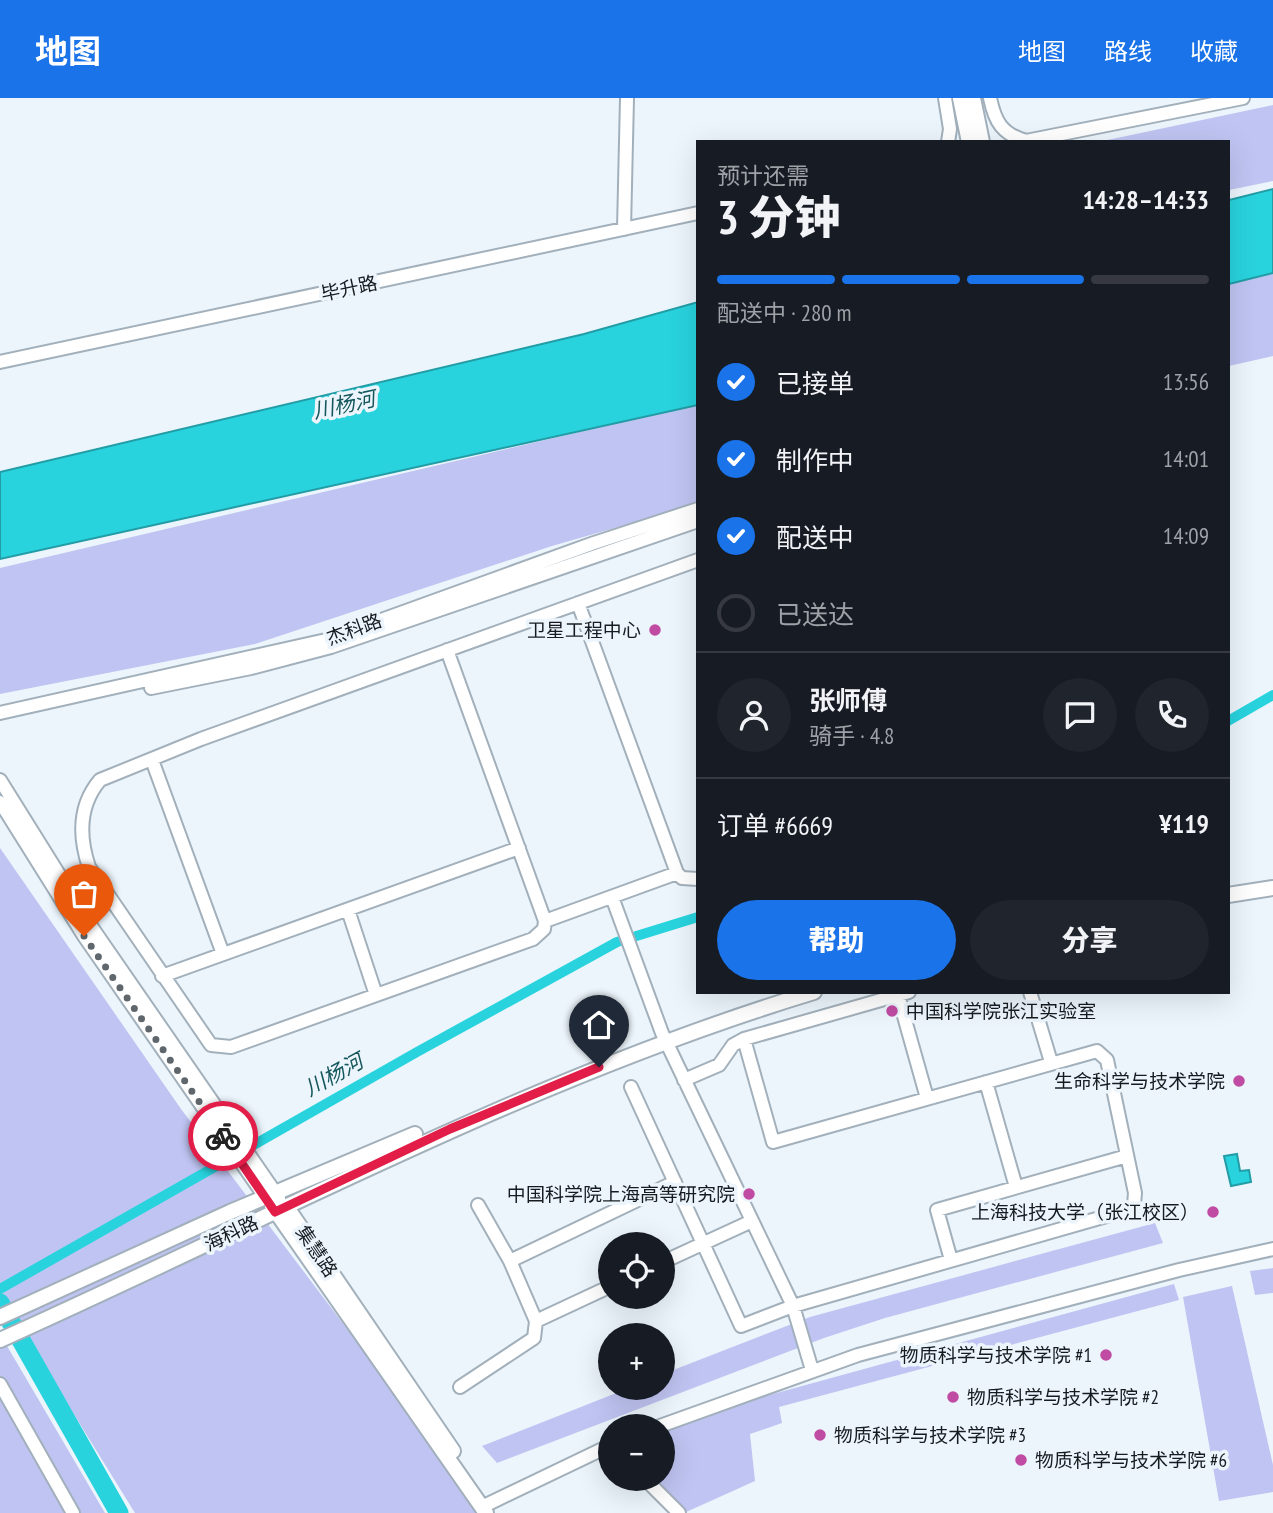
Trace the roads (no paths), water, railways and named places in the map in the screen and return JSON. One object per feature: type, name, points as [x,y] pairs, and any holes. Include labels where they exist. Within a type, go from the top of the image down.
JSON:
[{"type":"street","points":[[624,229],[627,98]]},
{"type":"street","points":[[945,98],[950,129],[948,140]]},
{"type":"street","points":[[960,98],[972,132]]},
{"type":"street","points":[[972,132],[973,98]]},
{"type":"street","points":[[990,98],[995,117],[1005,132],[1024,140]]},
{"type":"street","points":[[1044,140],[1243,98]]},
{"type":"street","name":"毕升路","points":[[0,362],[696,213]]},
{"type":"street","name":"杰科路","points":[[0,713],[326,640],[696,510]]},
{"type":"street","name":"杰科路","points":[[0,720],[251,668],[331,647],[696,522]]},
{"type":"street","points":[[447,650],[545,920],[544,929],[533,939],[231,1047],[217,1048],[207,1041],[94,877],[85,856],[81,831],[85,804],[100,780],[447,650],[696,561]]},
{"type":"street","points":[[578,603],[677,873],[682,878],[696,879]]},
{"type":"street","points":[[152,760],[223,954]]},
{"type":"street","name":"集慧路","points":[[0,779],[93,929],[230,1138]]},
{"type":"street","name":"集慧路","points":[[0,802],[84,936],[251,1166],[490,1510]]},
{"type":"street","points":[[162,976],[519,848]]},
{"type":"street","points":[[545,920],[677,873]]},
{"type":"street","points":[[1230,886],[1273,878]]},
{"type":"street","points":[[1230,895],[1273,888]]},
{"type":"street","points":[[612,897],[664,1037],[793,1306],[812,1370]]},
{"type":"street","points":[[348,909],[376,995]]},
{"type":"street","name":"海科路","points":[[0,1317],[270,1194],[518,1090],[777,994]]},
{"type":"street","name":"海科路","points":[[0,1340],[471,1120],[664,1037],[807,994]]},
{"type":"street","points":[[684,1080],[724,1061],[733,1045],[744,1039],[903,994],[927,1098]]},
{"type":"street","points":[[1031,994],[1052,1062]]},
{"type":"street","points":[[631,1087],[741,1326],[793,1306],[1130,1209],[1135,1193],[1105,1056],[1091,1051],[773,1142],[744,1039]]},
{"type":"street","points":[[986,1082],[1016,1187]]},
{"type":"street","points":[[951,1261],[937,1210],[1127,1156]]},
{"type":"street","points":[[510,1261],[675,1182]]},
{"type":"street","points":[[460,1387],[534,1338],[536,1321],[510,1261],[478,1205]]},
{"type":"street","points":[[675,1257],[752,1221]]},
{"type":"street","points":[[675,1420],[858,1355],[1179,1270],[1273,1249]]},
{"type":"street","points":[[536,1321],[598,1292]]},
{"type":"street","points":[[0,1384],[71,1508]]},
{"type":"street","points":[[490,1510],[598,1452]]},
{"type":"street","points":[[657,1491],[679,1513]]},
{"type":"water","points":[[1273,189],[1273,273],[1230,284],[1230,200]]},
{"type":"water","points":[[696,303],[696,405],[0,559],[0,472],[584,334]]},
{"type":"water","points":[[1237,1154],[1240,1171],[1249,1170],[1251,1182],[1231,1186],[1224,1156]]},
{"type":"waterway","name":"川杨河","points":[[1230,720],[1273,695]]},
{"type":"waterway","name":"川杨河","points":[[0,1289],[417,1052],[617,942],[696,918]]},
{"type":"waterway","points":[[0,1303],[119,1513]]},
{"type":"place","name":"卫星工程中心","points":[[655,630]]},
{"type":"place","name":"中国科学院张江实验室","points":[[892,1011]]},
{"type":"place","name":"生命科学与技术学院","points":[[1239,1081]]},
{"type":"place","name":"中国科学院上海高等研究院","points":[[749,1194]]},
{"type":"place","name":"上海科技大学（张江校区）","points":[[1213,1212]]},
{"type":"place","name":"物质科学与技术学院 #1","points":[[1106,1355]]},
{"type":"place","name":"物质科学与技术学院 #2","points":[[953,1397]]},
{"type":"place","name":"物质科学与技术学院 #3","points":[[820,1435]]},
{"type":"place","name":"物质科学与技术学院 #6","points":[[1021,1460]]}]
